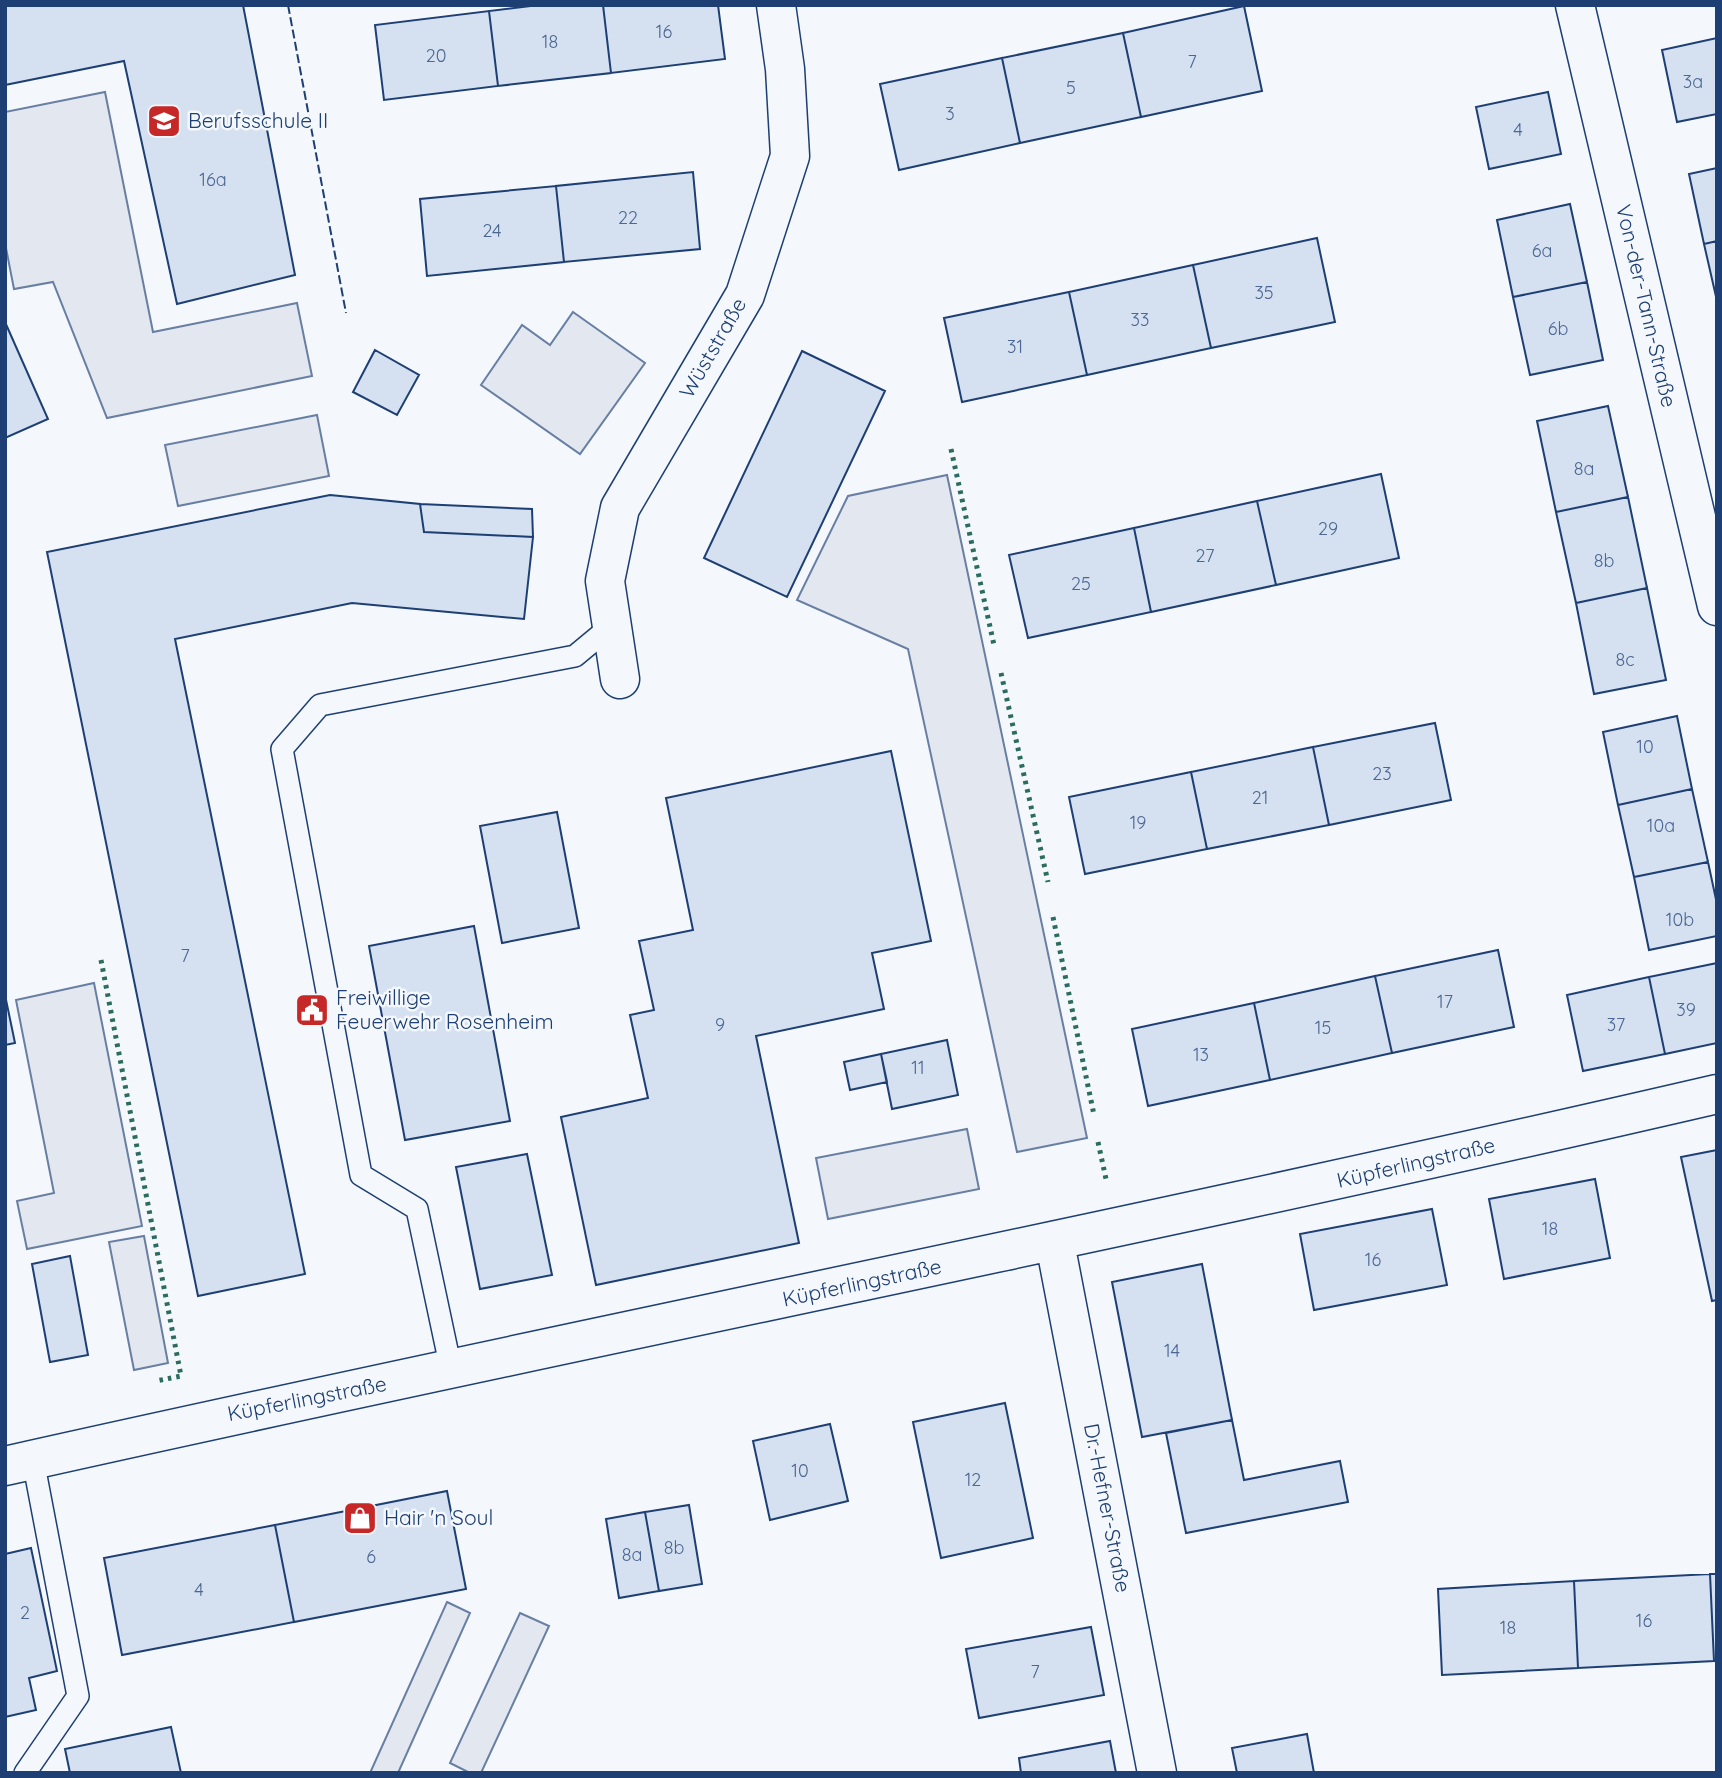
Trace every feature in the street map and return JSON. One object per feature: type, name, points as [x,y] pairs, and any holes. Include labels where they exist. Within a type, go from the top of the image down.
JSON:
[{"type":"street","name":"Wüststraße","points":[[620,679],[610,628],[605,581],[620,508],[745,295],[790,156],[785,69],[776,5]]},
{"type":"street","name":"Von-der-Tann-Straße","points":[[1575,5],[1717,606]]},
{"type":"street","name":"Küpferlingstraße","points":[[19,1463],[198,1421],[1055,1242],[1717,1094]]},
{"type":"street","name":"Dr.-Hefner-Straße","points":[[1055,1242],[1157,1773]]},
{"type":"lane","points":[[451,1369],[417,1209],[361,1175],[282,748],[320,705],[575,656],[610,628]]},
{"type":"lane","points":[[19,1463],[78,1696],[25,1773]]},
{"type":"shaded area","points":[[105,92],[153,332],[297,303],[312,376],[107,418],[53,282],[14,289],[5,243],[5,112]]},
{"type":"shaded area","points":[[573,312],[645,363],[580,454],[481,385],[522,325],[550,345]]},
{"type":"shaded area","points":[[317,415],[329,476],[178,506],[165,445]]},
{"type":"shaded area","points":[[947,475],[1087,1138],[1017,1152],[908,649],[797,600],[848,496]]},
{"type":"shaded area","points":[[94,983],[142,1226],[27,1249],[17,1201],[54,1193],[16,1000]]},
{"type":"shaded area","points":[[967,1129],[979,1189],[828,1219],[816,1158]]},
{"type":"shaded area","points":[[144,1236],[168,1363],[134,1370],[109,1242]]},
{"type":"shaded area","points":[[447,1602],[470,1613],[398,1773],[370,1773]]},
{"type":"shaded area","points":[[520,1613],[549,1626],[481,1773],[470,1773],[450,1763]]},
{"type":"building","points":[[5,5],[243,5],[295,275],[177,304],[124,61],[5,85]]},
{"type":"building","points":[[539,5],[603,5],[611,73],[498,86],[489,11]]},
{"type":"building","points":[[603,5],[718,5],[725,59],[611,73]]},
{"type":"building","points":[[1244,6],[1262,91],[1141,117],[1123,33]]},
{"type":"building","points":[[489,11],[498,86],[384,100],[375,25]]},
{"type":"building","points":[[1123,33],[1141,117],[1020,143],[1002,58]]},
{"type":"building","points":[[1717,38],[1717,114],[1677,122],[1662,50]]},
{"type":"building","points":[[1002,58],[1020,143],[899,170],[880,84]]},
{"type":"building","points":[[1548,92],[1561,154],[1489,169],[1476,107]]},
{"type":"building","points":[[1717,168],[1717,241],[1704,244],[1689,174]]},
{"type":"building","points":[[693,172],[700,249],[564,262],[556,186]]},
{"type":"building","points":[[556,186],[564,262],[427,276],[420,199]]},
{"type":"building","points":[[1570,204],[1587,282],[1513,297],[1497,220]]},
{"type":"building","points":[[1317,238],[1335,322],[1211,348],[1193,265]]},
{"type":"building","points":[[1717,241],[1717,301],[1704,244]]},
{"type":"building","points":[[1193,265],[1211,348],[1087,375],[1069,292]]},
{"type":"building","points":[[1587,282],[1603,360],[1530,375],[1513,297]]},
{"type":"building","points":[[1069,292],[1087,375],[962,402],[944,318]]},
{"type":"building","points":[[5,322],[48,419],[5,438]]},
{"type":"building","points":[[375,350],[419,375],[397,415],[353,392]]},
{"type":"building","points":[[802,351],[885,391],[787,597],[704,558]]},
{"type":"building","points":[[1608,406],[1628,497],[1556,512],[1537,421]]},
{"type":"building","points":[[1381,474],[1399,558],[1276,585],[1257,501]]},
{"type":"building","points":[[330,495],[420,504],[424,532],[533,537],[524,619],[352,603],[175,639],[305,1274],[198,1296],[47,552]]},
{"type":"building","points":[[1628,497],[1647,588],[1576,603],[1556,512]]},
{"type":"building","points":[[1257,501],[1276,585],[1151,612],[1134,528]]},
{"type":"building","points":[[420,504],[532,509],[533,537],[424,532]]},
{"type":"building","points":[[1134,528],[1151,612],[1028,638],[1009,555]]},
{"type":"building","points":[[1647,588],[1666,680],[1594,694],[1576,603]]},
{"type":"building","points":[[1677,716],[1692,789],[1618,805],[1603,732]]},
{"type":"building","points":[[1435,723],[1451,800],[1329,825],[1313,747]]},
{"type":"building","points":[[1313,747],[1329,825],[1207,849],[1191,772]]},
{"type":"building","points":[[891,751],[931,941],[872,953],[884,1009],[756,1036],[799,1243],[596,1285],[561,1117],[648,1098],[630,1015],[654,1010],[639,941],[693,930],[666,798]]},
{"type":"building","points":[[1191,772],[1207,849],[1085,874],[1069,797]]},
{"type":"building","points":[[1692,789],[1708,862],[1634,877],[1618,805]]},
{"type":"building","points":[[557,812],[579,928],[502,943],[480,826]]},
{"type":"building","points":[[1708,862],[1717,904],[1717,936],[1649,950],[1634,877]]},
{"type":"building","points":[[474,926],[510,1121],[405,1140],[369,946]]},
{"type":"building","points":[[1498,950],[1514,1027],[1392,1053],[1375,976]]},
{"type":"building","points":[[1717,963],[1717,1043],[1665,1054],[1649,977]]},
{"type":"building","points":[[1375,976],[1392,1053],[1270,1080],[1254,1003]]},
{"type":"building","points":[[1649,977],[1665,1054],[1583,1071],[1567,995]]},
{"type":"building","points":[[5,995],[15,1043],[5,1045]]},
{"type":"building","points":[[1254,1003],[1270,1080],[1148,1106],[1132,1029]]},
{"type":"building","points":[[947,1040],[958,1095],[892,1109],[881,1054]]},
{"type":"building","points":[[881,1054],[887,1082],[850,1090],[844,1062]]},
{"type":"building","points":[[1717,1150],[1717,1300],[1712,1301],[1681,1157]]},
{"type":"building","points":[[527,1154],[552,1275],[480,1289],[456,1167]]},
{"type":"building","points":[[1595,1179],[1610,1258],[1504,1279],[1489,1199]]},
{"type":"building","points":[[1432,1209],[1447,1285],[1314,1310],[1300,1234]]},
{"type":"building","points":[[70,1256],[88,1355],[50,1362],[32,1264]]},
{"type":"building","points":[[1202,1264],[1232,1420],[1142,1437],[1112,1282]]},
{"type":"building","points":[[1005,1403],[1033,1538],[941,1558],[913,1422]]},
{"type":"building","points":[[1232,1420],[1244,1480],[1340,1461],[1348,1502],[1186,1533],[1166,1433]]},
{"type":"building","points":[[830,1424],[848,1501],[770,1520],[753,1441]]},
{"type":"building","points":[[447,1491],[466,1589],[294,1622],[275,1525]]},
{"type":"building","points":[[689,1505],[702,1584],[659,1591],[645,1512]]},
{"type":"building","points":[[645,1512],[659,1591],[619,1598],[606,1519]]},
{"type":"building","points":[[275,1525],[294,1622],[122,1655],[104,1558]]},
{"type":"building","points":[[31,1548],[57,1671],[29,1678],[36,1710],[5,1717],[5,1554]]},
{"type":"building","points":[[1710,1574],[1717,1574],[1717,1661],[1714,1661]]},
{"type":"building","points":[[1710,1574],[1714,1661],[1578,1668],[1574,1581]]},
{"type":"building","points":[[1574,1581],[1578,1668],[1442,1675],[1438,1589]]},
{"type":"building","points":[[1091,1627],[1104,1695],[979,1718],[966,1649]]},
{"type":"building","points":[[171,1727],[181,1773],[70,1773],[65,1749]]},
{"type":"building","points":[[1307,1734],[1314,1773],[1237,1773],[1232,1748]]},
{"type":"building","points":[[1110,1741],[1116,1773],[1021,1773],[1019,1758]]},
{"type":"hedge","points":[[951,449],[994,645]]},
{"type":"hedge","points":[[1001,673],[1048,882]]},
{"type":"hedge","points":[[1053,917],[1094,1115]]},
{"type":"hedge","points":[[101,960],[181,1376],[156,1381]]},
{"type":"hedge","points":[[1098,1142],[1106,1179]]},
{"type":"fence","points":[[288,5],[346,313]]},
{"type":"place","name":"Berufsschule II","points":[[164,121]]},
{"type":"place","name":"Freiwillige Feuerwehr Rosenheim","points":[[312,1010]]},
{"type":"place","name":"Hair 'n Soul","points":[[360,1518]]}]
